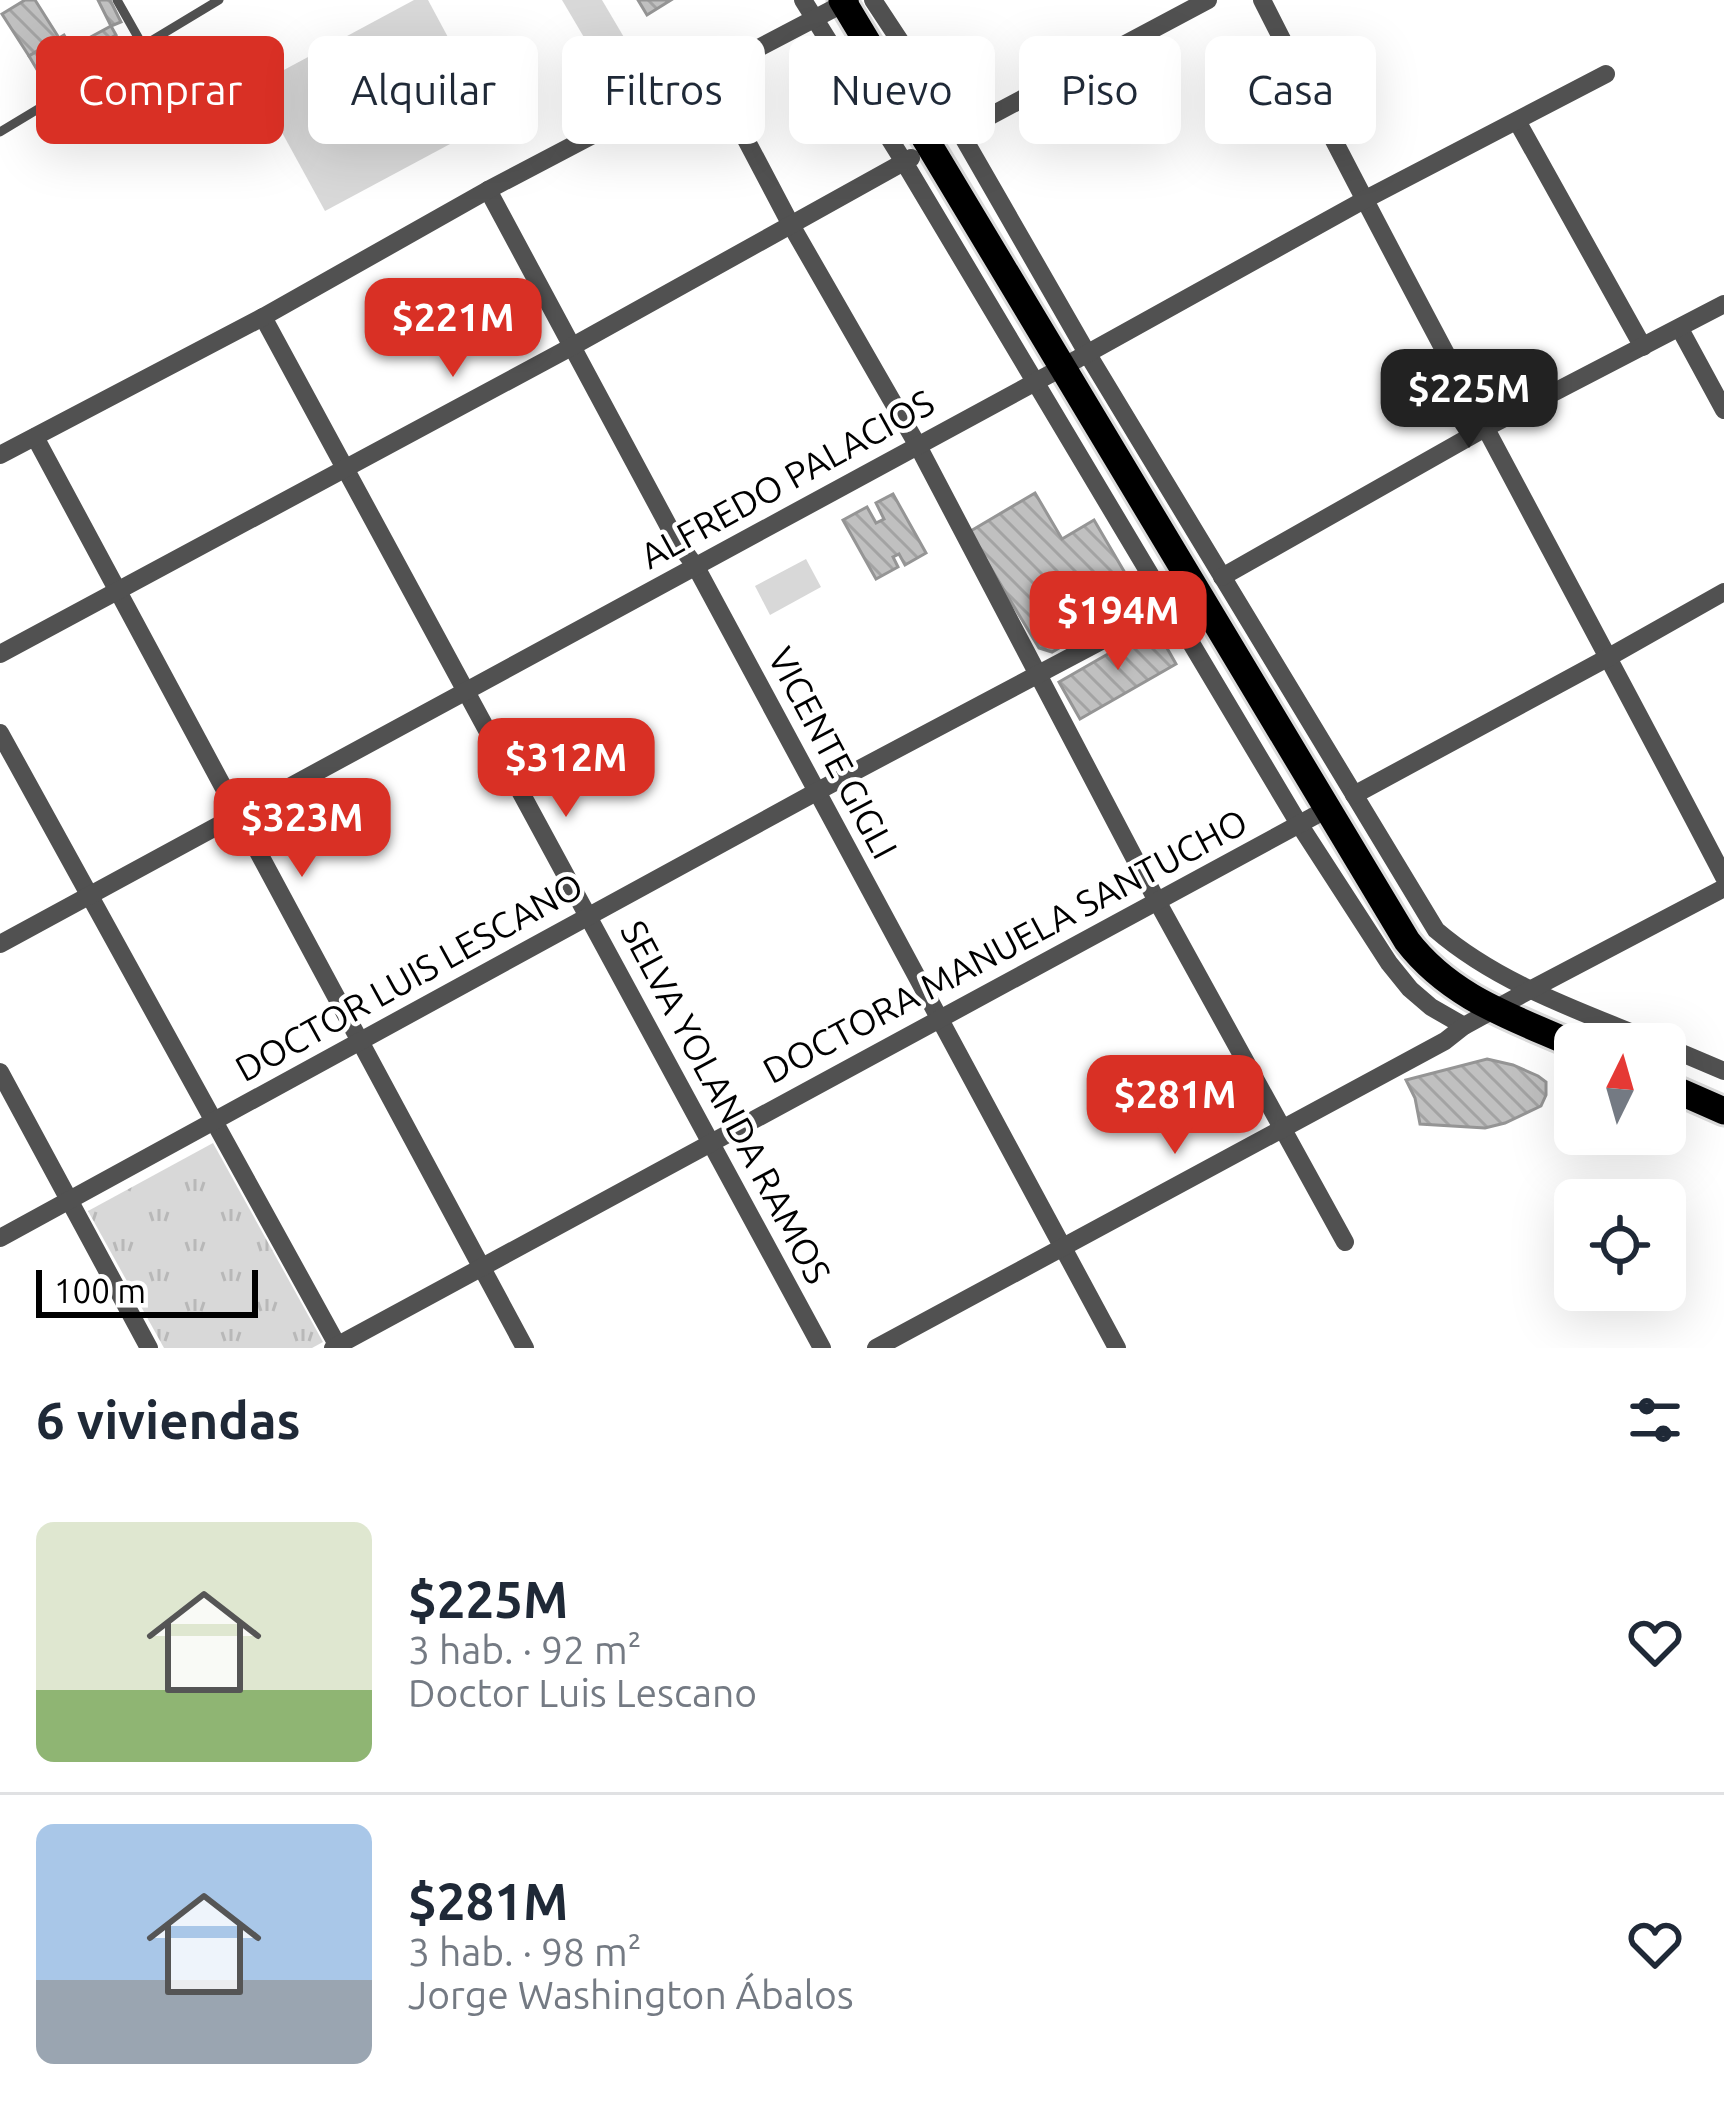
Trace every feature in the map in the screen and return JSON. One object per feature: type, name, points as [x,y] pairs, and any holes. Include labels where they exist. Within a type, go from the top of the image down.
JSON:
[{"type":"main road","points":[[846,1],[930,146],[1075,360],[1341,801],[1407,941],[1420,958],[1469,998],[1554,1036]]},
{"type":"main road","points":[[1686,1095],[1724,1112]]},
{"type":"street","points":[[803,0],[1299,824],[1410,989],[1464,1026]]},
{"type":"street","points":[[873,0],[897,36]]},
{"type":"street","points":[[995,113],[1208,0]]},
{"type":"street","points":[[1262,0],[1724,877]]},
{"type":"street","points":[[765,45],[846,1]]},
{"type":"street","name":"ALFREDO PALACIOS","points":[[0,944],[1364,200],[1606,74]]},
{"type":"street","points":[[1517,121],[1643,347]]},
{"type":"street","points":[[0,455],[576,144]]},
{"type":"street","points":[[748,144],[918,446],[1156,901],[1345,1242]]},
{"type":"street","points":[[966,144],[1075,360],[1222,577],[1341,801],[1436,930],[1478,963],[1609,1023]]},
{"type":"street","points":[[0,654],[573,346],[930,146]]},
{"type":"street","name":"VICENTE GIGLI","points":[[488,190],[1117,1348]]},
{"type":"street","points":[[1222,577],[1487,427],[1724,304]]},
{"type":"street","name":"SELVA YOLANDA RAMOS","points":[[262,317],[822,1348]]},
{"type":"street","points":[[1680,328],[1724,410]]},
{"type":"street","points":[[35,437],[525,1348]]},
{"type":"street","name":"DOCTORA MANUELA SANTUCHO","points":[[336,1347],[1724,592]]},
{"type":"street","name":"DOCTOR LUIS LESCANO","points":[[0,1238],[816,792],[1169,605]]},
{"type":"street","points":[[0,733],[336,1347]]},
{"type":"street","points":[[876,1348],[1724,888]]},
{"type":"street","points":[[1686,1055],[1724,1071]]},
{"type":"street","points":[[0,1072],[148,1348]]},
{"type":"lane","points":[[117,0],[137,36]]},
{"type":"lane","points":[[160,36],[220,0]]},
{"type":"lane","points":[[0,132],[36,110]]},
{"type":"green space","points":[[414,0],[428,0],[447,36],[347,36]]},
{"type":"green space","points":[[562,0],[602,0],[623,36],[583,36]]},
{"type":"green space","points":[[308,57],[308,144],[450,144],[325,211],[284,136],[284,70]]},
{"type":"green space","points":[[806,559],[821,587],[770,615],[755,586]]},
{"type":"green space","points":[[213,1143],[323,1342],[312,1348],[164,1348],[88,1211]]},
{"type":"building","points":[[25,0],[35,0],[58,36],[36,36],[36,52],[29,56],[2,14]]},
{"type":"building","points":[[98,0],[110,0],[121,22],[111,26]]},
{"type":"building","points":[[638,0],[671,0],[647,15]]},
{"type":"building","points":[[111,26],[116,35],[114,36],[92,36]]},
{"type":"building","points":[[1035,493],[1062,539],[1094,520],[1135,590],[1131,606],[1052,652],[1039,648],[969,532]]},
{"type":"building","points":[[893,494],[926,553],[905,565],[899,554],[893,557],[898,567],[876,579],[843,520],[867,507],[876,523],[884,519],[876,503]]},
{"type":"building","points":[[1155,627],[1176,664],[1080,719],[1059,682]]},
{"type":"building","points":[[1487,1059],[1513,1065],[1546,1082],[1541,1106],[1485,1128],[1420,1124],[1406,1080]]}]
